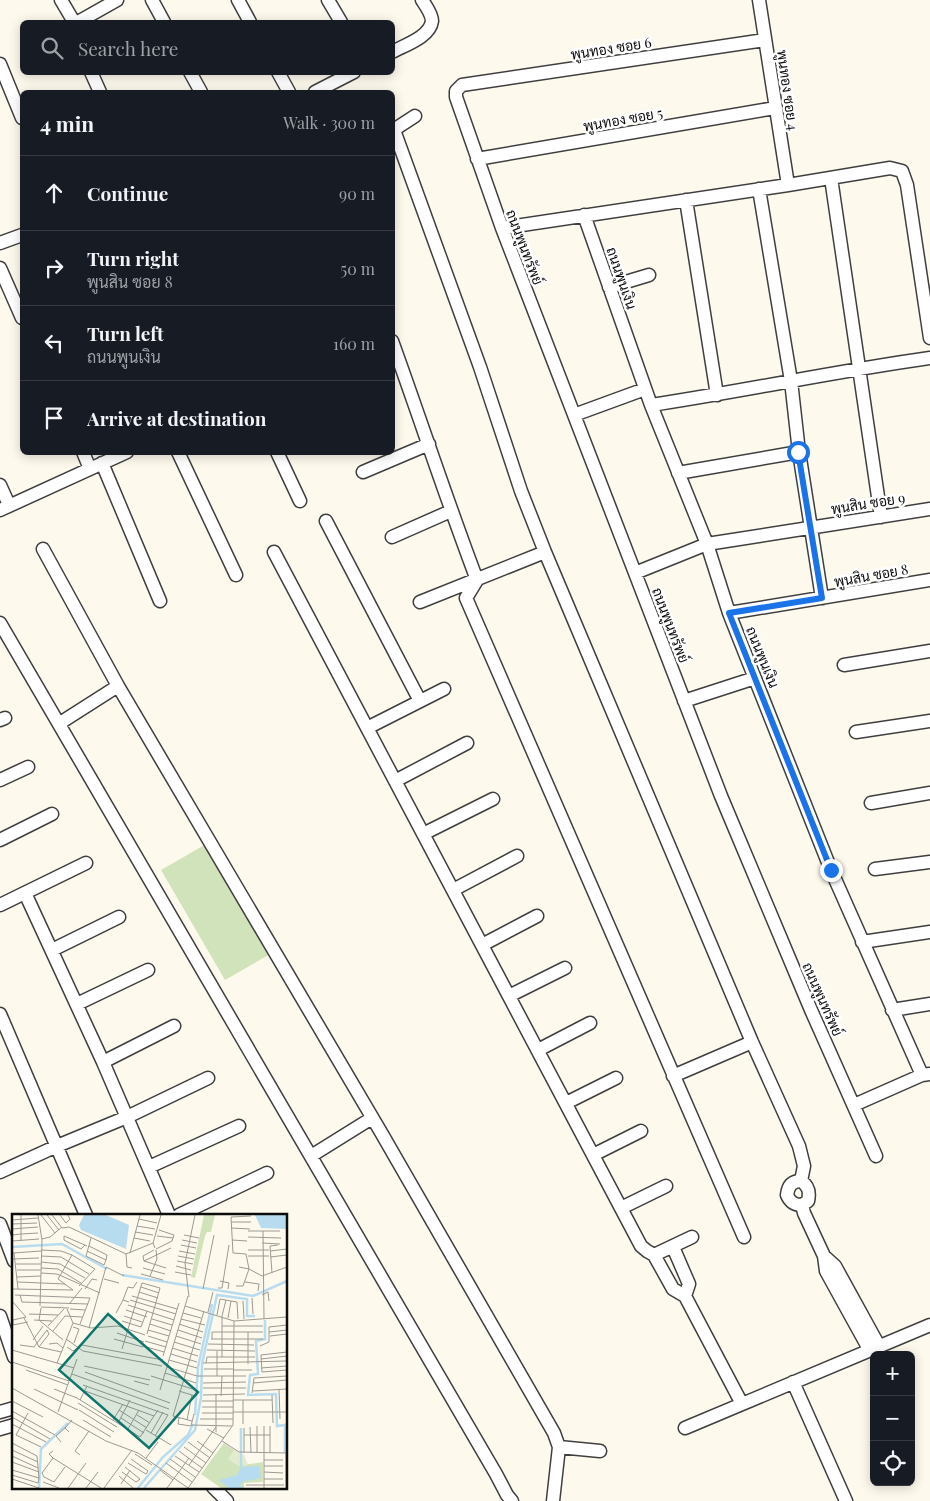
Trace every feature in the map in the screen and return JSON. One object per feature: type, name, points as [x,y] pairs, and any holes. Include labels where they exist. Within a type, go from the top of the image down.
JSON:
[{"type":"street","points":[[61,0],[73,20]]},
{"type":"street","points":[[82,20],[117,0]]},
{"type":"street","points":[[152,0],[163,20]]},
{"type":"street","points":[[238,0],[249,20]]},
{"type":"street","points":[[328,0],[340,20]]},
{"type":"street","points":[[395,50],[421,36],[428,29],[432,20],[430,12],[422,0]]},
{"type":"street","name":"พูนทอง ซอย 4","points":[[759,0],[788,185]]},
{"type":"street","name":"พูนทอง ซอย 6","points":[[459,91],[765,40]]},
{"type":"street","points":[[0,64],[20,113]]},
{"type":"street","points":[[93,75],[99,90]]},
{"type":"street","points":[[192,75],[200,90]]},
{"type":"street","points":[[280,75],[288,90]]},
{"type":"street","points":[[319,90],[348,75]]},
{"type":"street","name":"ถนนพูนทรัพย์","points":[[459,91],[477,159],[502,228],[684,701],[804,992],[876,1156]]},
{"type":"street","name":"พูนทอง ซอย 5","points":[[477,159],[775,108]]},
{"type":"street","points":[[395,129],[415,116]]},
{"type":"street","points":[[395,135],[480,367],[521,491],[752,1042],[801,1151],[804,1166],[801,1181]]},
{"type":"street","points":[[502,228],[890,168],[902,171],[907,185],[930,338]]},
{"type":"street","points":[[830,178],[881,517]]},
{"type":"street","points":[[759,189],[791,381],[798,452],[822,598]]},
{"type":"street","points":[[686,200],[717,395]]},
{"type":"street","name":"ถนนพูนเงิน","points":[[584,215],[651,405],[707,544],[729,613],[754,678],[862,942],[892,1010],[926,1075]]},
{"type":"street","points":[[0,243],[20,236]]},
{"type":"street","points":[[0,268],[20,313]]},
{"type":"street","points":[[609,286],[649,275]]},
{"type":"street","points":[[395,349],[477,580]]},
{"type":"street","points":[[651,405],[717,395],[859,368],[930,358]]},
{"type":"street","points":[[395,381],[405,376]]},
{"type":"street","points":[[574,415],[646,389]]},
{"type":"street","points":[[363,472],[429,444]]},
{"type":"street","points":[[678,473],[798,452]]},
{"type":"street","points":[[83,455],[90,469]]},
{"type":"street","points":[[0,485],[4,508],[120,455]]},
{"type":"street","points":[[179,455],[236,575]]},
{"type":"street","points":[[279,455],[300,501]]},
{"type":"street","points":[[102,463],[160,601]]},
{"type":"street","name":"พูนสิน ซอย 9","points":[[635,573],[707,544],[930,509]]},
{"type":"street","points":[[392,537],[451,511]]},
{"type":"street","points":[[326,521],[420,702]]},
{"type":"street","points":[[43,549],[118,686],[372,1118],[554,1433],[559,1447],[553,1501]]},
{"type":"street","points":[[274,552],[641,1246],[654,1255],[673,1289],[685,1296],[742,1404]]},
{"type":"street","points":[[420,602],[545,552]]},
{"type":"street","points":[[477,580],[466,598],[744,1237]]},
{"type":"street","name":"พูนสิน ซอย 8","points":[[729,613],[930,580]]},
{"type":"street","points":[[0,623],[512,1501]]},
{"type":"street","points":[[844,665],[930,652]]},
{"type":"street","points":[[684,701],[754,678]]},
{"type":"street","points":[[60,724],[118,686]]},
{"type":"street","points":[[367,728],[444,689]]},
{"type":"street","points":[[856,732],[930,721]]},
{"type":"street","points":[[395,781],[467,743]]},
{"type":"street","points":[[0,780],[28,767]]},
{"type":"street","points":[[871,803],[930,793]]},
{"type":"street","points":[[423,834],[493,799]]},
{"type":"street","points":[[0,840],[52,814]]},
{"type":"street","points":[[453,890],[517,856]]},
{"type":"street","points":[[875,869],[930,862]]},
{"type":"street","points":[[1,900],[26,893],[86,863]]},
{"type":"street","points":[[26,893],[103,1062],[169,1214]]},
{"type":"street","points":[[482,945],[537,916]]},
{"type":"street","points":[[52,950],[119,917]]},
{"type":"street","points":[[862,942],[930,932]]},
{"type":"street","points":[[509,996],[565,968]]},
{"type":"street","points":[[76,1004],[148,970]]},
{"type":"street","points":[[892,1010],[930,1004]]},
{"type":"street","points":[[0,1014],[86,1214]]},
{"type":"street","points":[[538,1050],[590,1023]]},
{"type":"street","points":[[103,1062],[174,1026]]},
{"type":"street","points":[[673,1076],[752,1042]]},
{"type":"street","points":[[854,1105],[926,1075]]},
{"type":"street","points":[[0,1172],[57,1146],[127,1118],[208,1078]]},
{"type":"street","points":[[566,1103],[616,1078]]},
{"type":"street","points":[[312,1156],[372,1118]]},
{"type":"street","points":[[149,1167],[240,1126]]},
{"type":"street","points":[[593,1154],[641,1131]]},
{"type":"street","points":[[181,1214],[267,1173]]},
{"type":"street","points":[[796,1181],[801,1181],[808,1187],[808,1201],[802,1205],[792,1203],[787,1195],[789,1186],[796,1181]]},
{"type":"street","points":[[621,1208],[666,1186]]},
{"type":"street","points":[[802,1205],[824,1256],[826,1271],[874,1347]]},
{"type":"street","points":[[0,1224],[12,1257]]},
{"type":"street","points":[[654,1255],[692,1237]]},
{"type":"street","points":[[673,1247],[689,1284],[685,1296]]},
{"type":"street","points":[[0,1316],[12,1351]]},
{"type":"street","points":[[685,1428],[930,1325]]},
{"type":"street","points":[[793,1382],[846,1501]]},
{"type":"street","points":[[559,1447],[600,1451]]},
{"type":"street","points":[[214,1488],[227,1501]]},
{"type":"green space","points":[[208,843],[272,953],[225,980],[161,870]]},
{"type":"route","points":[[798,452],[822,598],[729,613],[831,870]]}]
